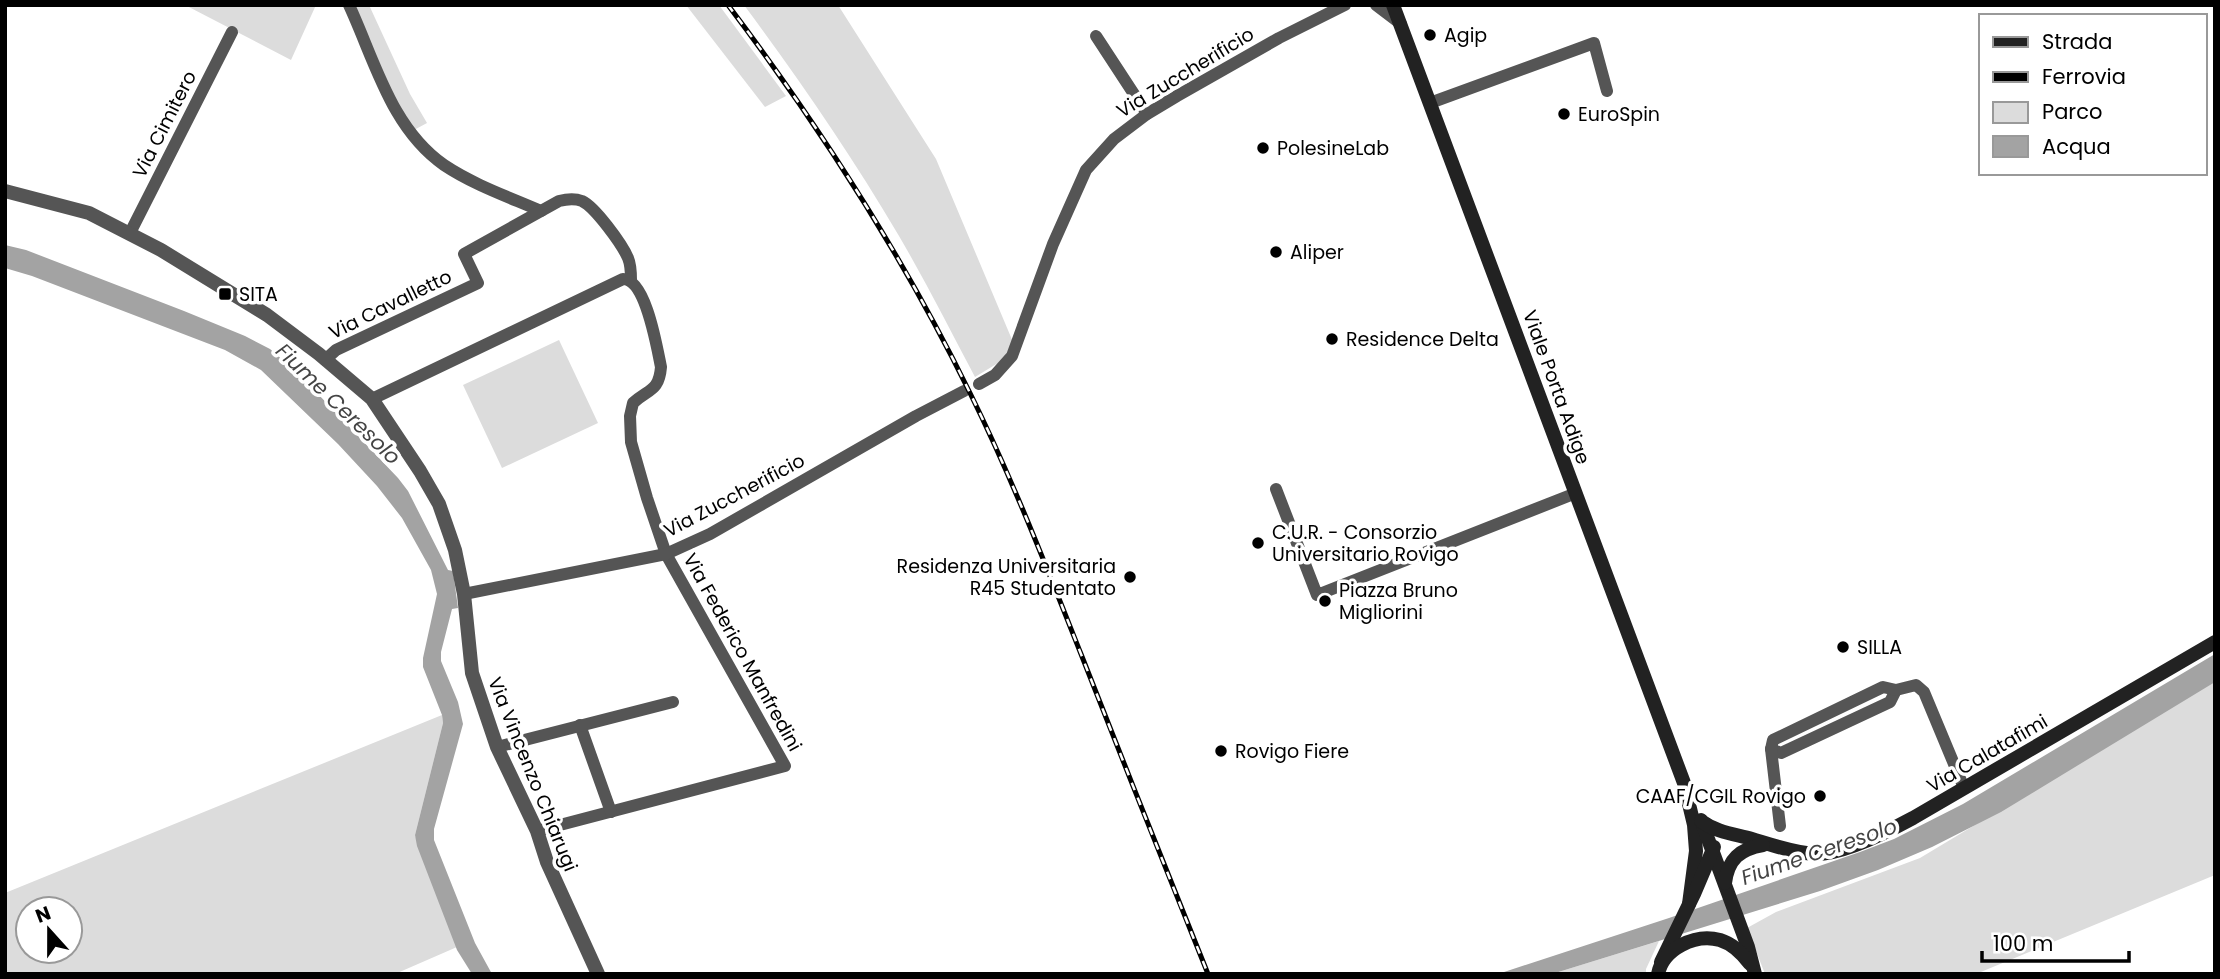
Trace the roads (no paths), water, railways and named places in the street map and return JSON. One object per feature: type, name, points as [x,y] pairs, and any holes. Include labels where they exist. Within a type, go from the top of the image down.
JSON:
[{"type":"main road","name":"Viale Porta Adige","points":[[1394,5],[1684,783],[1748,947],[1754,971]]},
{"type":"main road","name":"Via Calatafimi","points":[[1701,821],[1711,828],[1766,844],[1817,854],[1838,850],[1892,830],[2215,642]]},
{"type":"main road","name":"Viale Porta Adige","points":[[1684,783],[1696,851],[1689,904]]},
{"type":"main road","points":[[1712,852],[1716,842],[1731,835]]},
{"type":"main road","points":[[1724,884],[1727,869],[1737,855],[1751,847],[1766,844]]},
{"type":"main road","name":"Viale Porta Adige","points":[[1662,962],[1712,852]]},
{"type":"main road","name":"Viale Porta Adige","points":[[1662,962],[1679,946],[1713,939],[1736,948],[1754,971]]},
{"type":"street","points":[[349,5],[382,84],[399,115],[422,145],[442,164],[466,179],[541,211]]},
{"type":"street","name":"Via Zuccherificio","points":[[979,384],[995,374],[1012,356],[1054,244],[1086,170],[1114,139],[1147,114],[1279,38],[1345,5]]},
{"type":"street","points":[[1376,5],[1401,24]]},
{"type":"street","name":"Via Cimitero","points":[[130,233],[232,32]]},
{"type":"street","points":[[1096,36],[1147,114]]},
{"type":"street","points":[[1430,103],[1594,43],[1607,92]]},
{"type":"street","name":"Via Vincenzo Chiarugi","points":[[5,191],[89,213],[130,233],[267,315],[372,400],[439,504],[455,550],[464,594],[472,673],[497,747],[537,831],[547,862],[598,974]]},
{"type":"street","name":"Via Cavalletto","points":[[325,360],[336,350],[478,283],[464,254],[568,199],[588,204],[628,257],[631,280]]},
{"type":"street","points":[[372,400],[623,279],[631,280]]},
{"type":"street","name":"Via Federico Manfredini","points":[[537,831],[785,766],[666,554],[647,498],[631,442],[630,416],[633,403],[654,388],[661,377],[662,367],[647,310],[631,280]]},
{"type":"street","name":"Via Zuccherificio","points":[[464,594],[666,554],[710,534],[964,391]]},
{"type":"street","points":[[1276,489],[1317,595],[1576,493]]},
{"type":"street","points":[[1780,826],[1772,745],[1781,753],[1890,702],[1896,690],[1916,685],[1924,692],[1964,789]]},
{"type":"street","points":[[497,747],[673,702]]},
{"type":"street","points":[[580,725],[611,811]]},
{"type":"water","points":[[5,245],[26,250],[184,311],[270,349],[298,373],[408,491],[448,570],[453,571],[458,608],[452,609],[441,661],[458,702],[463,724],[434,829],[434,840],[475,943],[492,974],[472,974],[457,950],[417,846],[415,835],[443,723],[423,667],[437,594],[431,570],[402,518],[338,444],[261,370],[225,350],[5,268]]},
{"type":"water","points":[[2215,654],[2215,682],[2001,812],[1932,847],[1820,891],[1552,974],[1498,974],[1669,918],[1894,839],[1963,804]]},
{"type":"railway","points":[[728,5],[795,98],[858,193],[917,292],[970,393],[1042,555],[1208,974]]},
{"type":"place","name":"Agip","points":[[1430,35]]},
{"type":"place","name":"EuroSpin","points":[[1564,114]]},
{"type":"place","name":"PolesineLab","points":[[1263,148]]},
{"type":"place","name":"Aliper","points":[[1276,252]]},
{"type":"place","name":"SITA","points":[[225,294]]},
{"type":"place","name":"Residence Delta","points":[[1332,339]]},
{"type":"place","name":"C.U.R. - Consorzio Universitario Rovigo","points":[[1258,543]]},
{"type":"place","name":"Residenza Universitaria R45 Studentato","points":[[1130,577]]},
{"type":"place","name":"Piazza Bruno Migliorini","points":[[1325,601]]},
{"type":"place","name":"SILLA","points":[[1843,647]]},
{"type":"place","name":"Rovigo Fiere","points":[[1221,751]]},
{"type":"place","name":"CAAF/CGIL Rovigo","points":[[1820,796]]},
{"type":"water label","name":"Fiume Ceresolo","points":[[338,404]]},
{"type":"water label","name":"Fiume Ceresolo","points":[[1819,852]]}]
